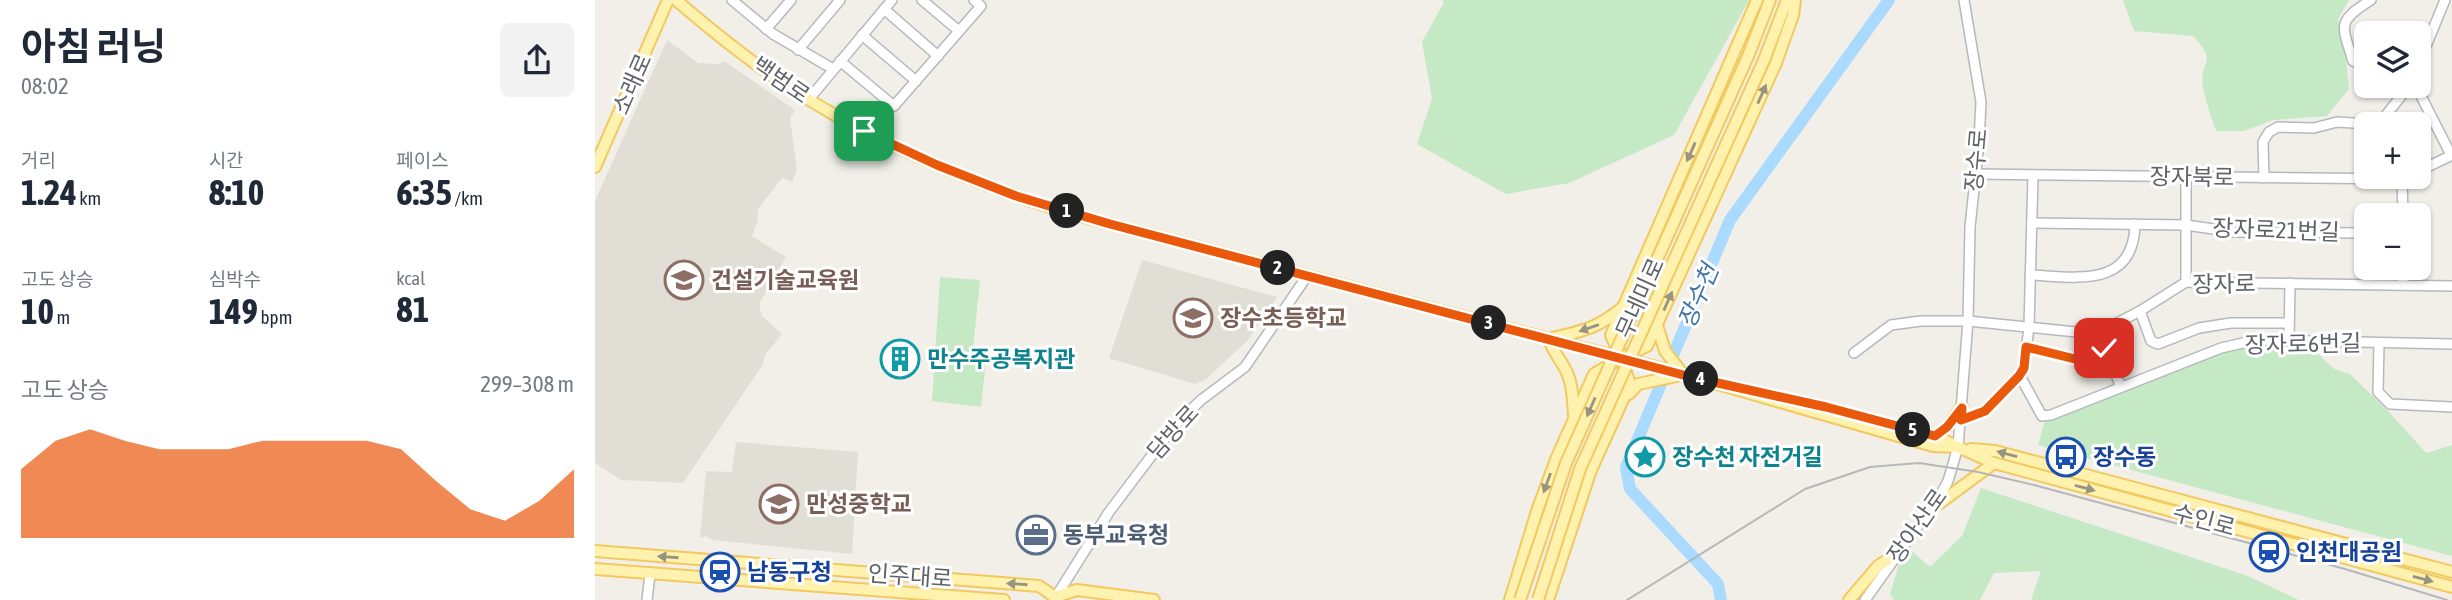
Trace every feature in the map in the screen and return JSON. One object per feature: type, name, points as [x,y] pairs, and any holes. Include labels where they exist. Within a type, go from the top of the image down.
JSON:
[{"type":"main road","name":"소래로","points":[[595,167],[668,0]]},
{"type":"main road","name":"백범로","points":[[676,0],[723,40],[809,99],[864,131],[933,163],[1016,196],[1621,358]]},
{"type":"main road","points":[[1548,600],[1591,470],[1630,384],[1611,335],[1758,0]]},
{"type":"main road","name":"무네미로","points":[[1520,600],[1566,463],[1770,0]]},
{"type":"main road","name":"무네미로","points":[[1538,600],[1580,469],[1764,61],[1787,0]]},
{"type":"main road","points":[[1510,600],[1537,510],[1594,374],[1647,346],[1776,63],[1793,15],[1795,0]]},
{"type":"main road","points":[[1574,419],[1572,388],[1567,372],[1553,353],[1549,339],[1591,329],[1604,323],[1624,306]]},
{"type":"main road","points":[[1657,324],[1665,351],[1687,376]]},
{"type":"main road","name":"수인로","points":[[1621,358],[1933,446],[1995,451],[2452,572]]},
{"type":"main road","points":[[1622,402],[1638,384],[1687,376]]},
{"type":"main road","name":"수인로","points":[[1687,376],[1826,407],[1935,436],[1994,463],[2452,587]]},
{"type":"main road","points":[[1935,436],[1947,427],[1962,408]]},
{"type":"main road","points":[[1929,511],[1994,463]]},
{"type":"main road","name":"인주대로","points":[[595,551],[1039,586],[1056,599]]},
{"type":"main road","points":[[1849,600],[1878,566],[1901,551]]},
{"type":"main road","name":"인주대로","points":[[595,569],[924,597],[1004,600]]},
{"type":"main road","points":[[1042,600],[1056,599],[1077,590],[1154,600]]},
{"type":"street","points":[[766,29],[791,0]]},
{"type":"street","points":[[798,50],[840,0]]},
{"type":"street","points":[[809,99],[892,0]]},
{"type":"street","points":[[922,0],[959,31]]},
{"type":"street","name":"장수로","points":[[1958,447],[1968,321],[1968,259],[1981,102],[1964,0]]},
{"type":"street","points":[[2354,61],[2343,28],[2349,14],[2371,0]]},
{"type":"street","points":[[2431,34],[2445,0]]},
{"type":"street","points":[[738,2],[766,29],[798,50],[836,64],[894,106],[959,31],[977,3]]},
{"type":"street","points":[[884,9],[938,55]]},
{"type":"street","points":[[862,35],[916,81]]},
{"type":"street","points":[[2388,112],[2400,98]]},
{"type":"street","points":[[2422,98],[2451,155],[2431,165]]},
{"type":"street","points":[[2264,178],[2263,142],[2269,132],[2278,127],[2314,128],[2337,122],[2354,123]]},
{"type":"street","name":"장자북로","points":[[1975,174],[2354,177]]},
{"type":"street","points":[[1961,420],[1985,411],[2024,368],[2029,327],[2033,175]]},
{"type":"street","name":"장자로21번길","points":[[2186,177],[2186,282]]},
{"type":"street","points":[[2032,223],[2186,225]]},
{"type":"street","points":[[2030,275],[2095,277],[2122,263],[2130,253],[2135,224]]},
{"type":"street","name":"장자로21번길","points":[[2186,225],[2234,232],[2354,233]]},
{"type":"street","name":"담방로","points":[[1056,599],[1109,512],[1174,426],[1201,400],[1245,367],[1307,276]]},
{"type":"street","name":"장자로","points":[[2098,333],[2186,282],[2452,286]]},
{"type":"street","points":[[2289,341],[2290,283]]},
{"type":"street","points":[[2140,311],[2151,341],[2158,344],[2199,328],[2231,323],[2289,323]]},
{"type":"street","points":[[1854,353],[1891,325],[1921,321],[1968,321],[2098,333],[2121,387]]},
{"type":"street","name":"장자로6번길","points":[[2019,376],[2042,416],[2051,415],[2221,348],[2256,340],[2452,344]]},
{"type":"street","name":"장자로6번길","points":[[2379,343],[2378,392],[2390,404],[2452,407]]},
{"type":"street","points":[[2026,347],[2075,359],[2104,348]]},
{"type":"street","name":"장아산로","points":[[1865,600],[1948,481],[1958,447]]},
{"type":"street","points":[[647,600],[650,573]]},
{"type":"shaded area","name":"건설기술교육원","points":[[667,40],[698,63],[719,64],[724,61],[795,110],[790,118],[797,170],[792,182],[782,178],[758,209],[752,236],[786,257],[759,304],[762,316],[782,334],[765,355],[763,364],[683,483],[621,480],[595,463],[595,201]]},
{"type":"shaded area","name":"장수초등학교","points":[[1142,260],[1277,297],[1248,340],[1205,380],[1195,384],[1109,358]]},
{"type":"shaded area","name":"만성중학교","points":[[736,442],[858,452],[852,554],[713,540],[705,536],[700,538],[706,471],[732,472]]},
{"type":"green space","points":[[1442,0],[1749,0],[1674,135],[1569,183],[1506,194],[1417,144],[1432,99],[1422,42],[1444,2]]},
{"type":"green space","points":[[2123,0],[2349,0],[2338,19],[2349,89],[2327,116],[2273,120],[2244,131],[2216,131],[2203,87],[2207,58],[2201,45],[2193,36],[2134,31]]},
{"type":"green space","points":[[940,277],[980,280],[973,349],[987,350],[981,407],[932,401]]},
{"type":"green space","name":"인천대공원","points":[[2256,344],[2308,344],[2334,369],[2350,374],[2426,453],[2452,445],[2452,556],[2038,445],[2045,420],[2218,352]]},
{"type":"green space","points":[[1981,488],[2248,576],[2299,600],[2031,600],[2041,571],[1994,573],[1980,600],[1894,600],[1890,594],[1905,545],[1930,567],[1962,536]]},
{"type":"waterway","name":"장수천","points":[[1721,600],[1718,584],[1630,489],[1626,467],[1730,220],[1889,0]]},
{"type":"tram line","points":[[1627,600],[1805,489],[1870,467],[1919,463],[1978,472],[2034,485],[2345,569],[2447,600]]},
{"type":"place","name":"건설기술교육원","points":[[684,280]]},
{"type":"place","name":"장수초등학교","points":[[1193,318]]},
{"type":"place","name":"만수주공복지관","points":[[900,359]]},
{"type":"place","name":"장수천 자전거길","points":[[1645,457]]},
{"type":"place","name":"장수동","points":[[2066,457]]},
{"type":"place","name":"만성중학교","points":[[779,504]]},
{"type":"place","name":"동부교육청","points":[[1036,535]]},
{"type":"place","name":"인천대공원","points":[[2269,552]]},
{"type":"place","name":"남동구청","points":[[720,572]]},
{"type":"route","points":[[864,131],[937,165],[1016,196],[1110,224],[1691,377],[1826,407],[1935,436],[1947,427],[1962,408],[1961,420],[1985,411],[2019,376],[2024,368],[2026,347],[2075,359],[2104,348]]}]
